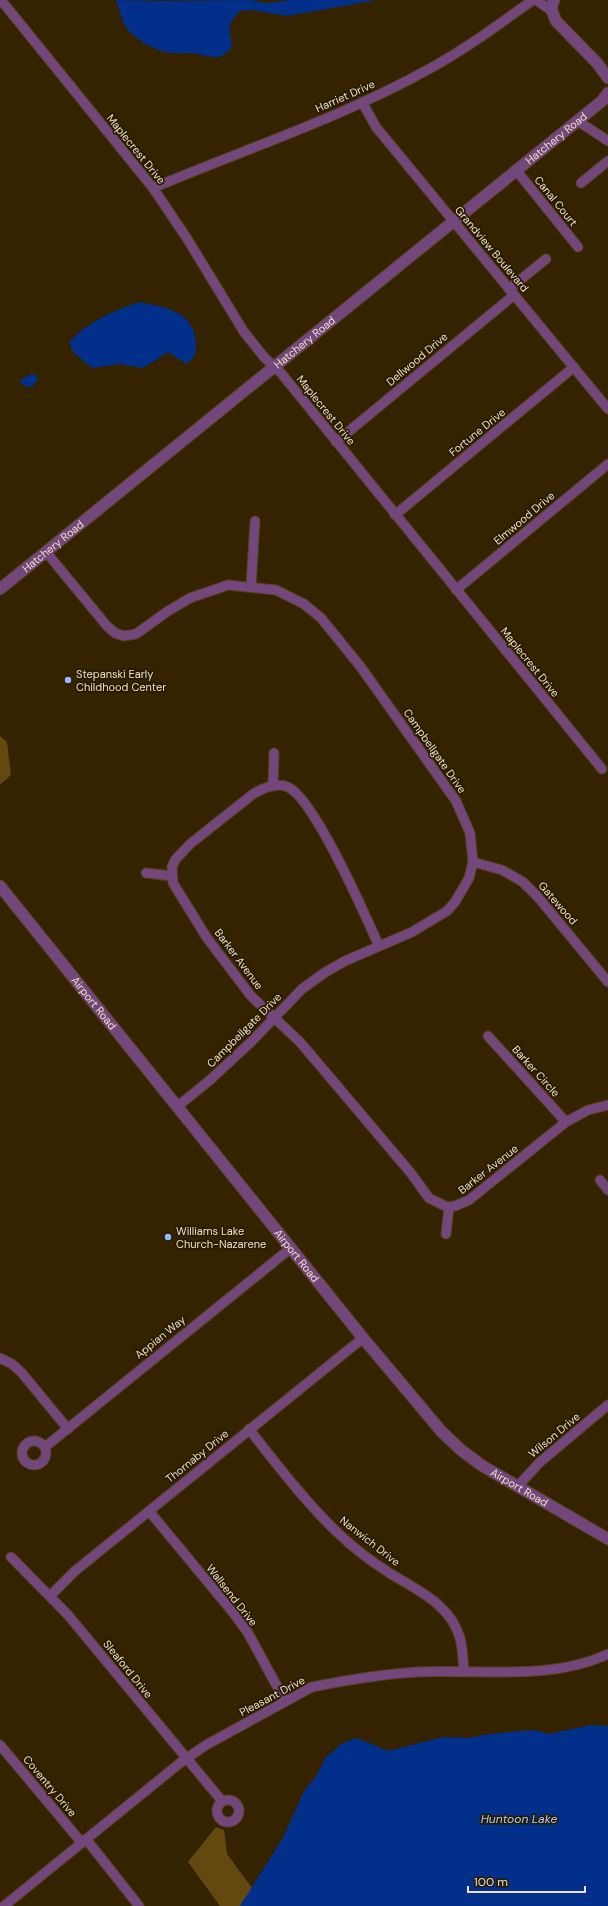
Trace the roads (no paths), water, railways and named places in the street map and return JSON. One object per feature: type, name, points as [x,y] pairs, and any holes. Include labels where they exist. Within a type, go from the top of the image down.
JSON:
[{"type":"street","name":"Maplecrest Drive","points":[[1,0],[153,188],[188,240],[244,332],[274,366],[602,769]]},
{"type":"street","name":"Harriet Drive","points":[[153,188],[362,102],[429,69],[473,43],[534,0]]},
{"type":"street","points":[[534,0],[552,11],[558,23],[597,63],[608,78]]},
{"type":"street","points":[[552,11],[554,0]]},
{"type":"street","name":"Hatchery Road","points":[[0,590],[453,220],[578,121],[602,101],[608,93]]},
{"type":"street","name":"Grandview Boulevard","points":[[362,102],[376,127],[608,409]]},
{"type":"street","points":[[578,121],[608,141]]},
{"type":"street","points":[[581,183],[608,161]]},
{"type":"street","name":"Canal Court","points":[[516,170],[578,247]]},
{"type":"street","name":"Dellwood Drive","points":[[336,442],[512,292],[546,259]]},
{"type":"street","name":"Fortune Drive","points":[[395,515],[574,368]]},
{"type":"street","name":"Elmwood Drive","points":[[456,590],[608,464]]},
{"type":"street","points":[[250,586],[255,521]]},
{"type":"street","name":"Campbellgate Drive","points":[[46,552],[106,626],[115,633],[124,636],[136,634],[168,611],[190,598],[228,585],[250,586],[276,590],[304,604],[321,618],[338,637],[456,801],[470,833],[473,862],[469,878],[455,902],[447,911],[412,932],[379,946],[324,973],[302,989],[251,1042],[210,1080],[178,1106]]},
{"type":"street","points":[[273,786],[274,753]]},
{"type":"street","points":[[146,873],[172,876],[172,867],[175,860],[190,844],[253,794],[264,788],[273,786],[287,787],[297,793],[338,857],[379,946]]},
{"type":"street","name":"Gatewood","points":[[473,862],[502,870],[523,882],[538,897],[608,982]]},
{"type":"street","name":"Barker Avenue","points":[[172,876],[176,889],[207,938],[250,996],[300,1042],[410,1172],[429,1198],[450,1207],[469,1200],[566,1122],[588,1110],[608,1105]]},
{"type":"street","name":"Airport Road","points":[[0,886],[363,1338],[423,1411],[447,1437],[470,1457],[608,1539]]},
{"type":"street","name":"Barker Circle","points":[[488,1036],[566,1122]]},
{"type":"street","points":[[600,1180],[608,1190]]},
{"type":"street","points":[[446,1234],[450,1207]]},
{"type":"street","name":"Appian Way","points":[[45,1446],[291,1248]]},
{"type":"street","name":"Thornaby Drive","points":[[50,1596],[75,1571],[363,1338]]},
{"type":"street","points":[[0,1358],[12,1364],[21,1372],[68,1429]]},
{"type":"street","name":"Wilson Drive","points":[[518,1486],[535,1467],[608,1405]]},
{"type":"street","name":"Nanwich Drive","points":[[249,1429],[308,1503],[341,1536],[387,1572],[435,1600],[455,1626],[460,1638],[464,1672]]},
{"type":"street","name":"Wallsend Drive","points":[[149,1511],[235,1615],[248,1633],[285,1701]]},
{"type":"street","name":"Sleaford Drive","points":[[11,1557],[68,1615],[222,1801]]},
{"type":"street","name":"Pleasant Drive","points":[[4,1906],[186,1759],[206,1745],[312,1687],[417,1672],[464,1672],[566,1668],[580,1665],[608,1654]]},
{"type":"street","name":"Coventry Drive","points":[[0,1745],[139,1906]]},
{"type":"water","points":[[116,0],[250,0],[267,3],[292,0],[377,0],[287,16],[253,10],[240,11],[230,24],[232,46],[225,54],[211,57],[194,53],[167,52],[156,49],[140,40],[125,26]]},
{"type":"water","points":[[139,302],[169,309],[185,318],[191,325],[195,335],[196,346],[194,356],[191,361],[186,364],[168,352],[143,368],[119,364],[92,368],[73,352],[69,342],[76,335],[110,313]]},
{"type":"water","points":[[32,374],[37,375],[37,381],[33,386],[27,387],[22,384],[20,380]]},
{"type":"water","name":"Huntoon Lake","points":[[591,1725],[608,1726],[608,1906],[240,1906],[283,1838],[304,1791],[317,1775],[325,1758],[343,1743],[357,1738],[388,1751],[443,1737],[468,1738],[489,1734],[534,1730],[549,1734]]},
{"type":"place","name":"Stepanski Early Childhood Center","points":[[68,680]]},
{"type":"place","name":"Williams Lake Church-Nazarene","points":[[168,1237]]}]
